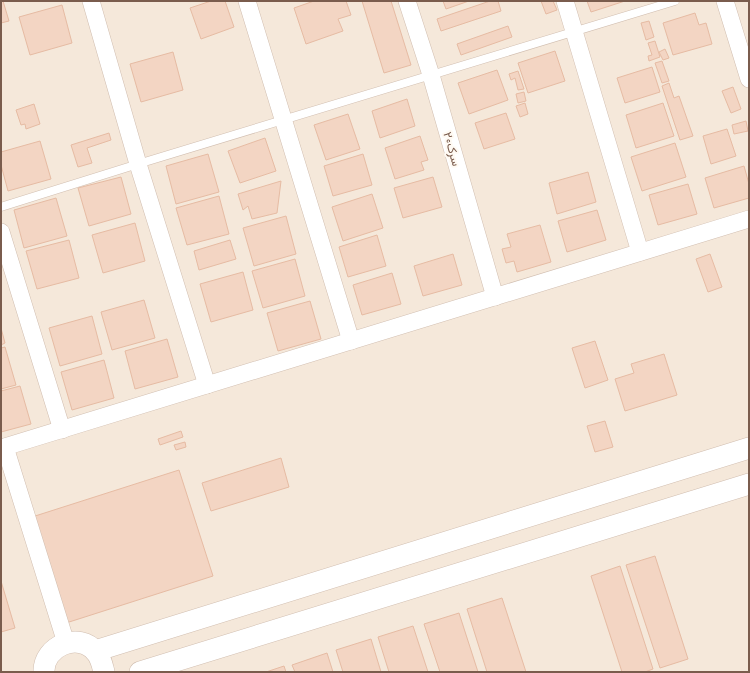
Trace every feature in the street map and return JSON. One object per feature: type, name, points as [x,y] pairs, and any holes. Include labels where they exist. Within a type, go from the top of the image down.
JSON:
[{"type":"street","points":[[91,1],[138,164],[207,385]]},
{"type":"street","points":[[247,1],[351,341]]},
{"type":"street","name":"سرک۲۰","points":[[407,1],[431,75],[495,297]]},
{"type":"street","points":[[565,1],[640,252]]},
{"type":"street","points":[[725,1],[749,78]]},
{"type":"street","points":[[66,643],[3,448],[749,219]]},
{"type":"street","points":[[1,232],[62,430]]},
{"type":"street","points":[[95,651],[749,448]]},
{"type":"street","points":[[140,672],[749,484]]},
{"type":"street","points":[[39,670],[51,652],[58,646],[76,642],[86,645],[95,651],[102,660],[104,672]]},
{"type":"lane","points":[[1,208],[138,164],[675,1]]},
{"type":"shaded area","points":[[1,1],[749,1],[749,672],[1,672]]},
{"type":"building","points":[[1,1],[3,1],[9,21],[1,23]]},
{"type":"building","points":[[211,1],[225,1],[234,27],[201,39],[190,8]]},
{"type":"building","points":[[314,1],[346,1],[351,15],[338,19],[343,31],[306,44],[294,8]]},
{"type":"building","points":[[362,1],[391,1],[411,65],[384,73]]},
{"type":"building","points":[[443,1],[469,1],[446,9]]},
{"type":"building","points":[[490,1],[498,1],[501,11],[441,31],[437,19]]},
{"type":"building","points":[[541,1],[553,1],[557,10],[546,14]]},
{"type":"building","points":[[587,1],[625,1],[591,12]]},
{"type":"building","points":[[62,5],[72,43],[30,55],[19,17]]},
{"type":"building","points":[[695,13],[699,25],[706,23],[712,44],[673,55],[663,23]]},
{"type":"building","points":[[649,21],[654,37],[646,40],[641,23]]},
{"type":"building","points":[[508,26],[512,37],[461,55],[457,44]]},
{"type":"building","points":[[655,41],[660,57],[649,61],[648,56],[652,55],[648,43]]},
{"type":"building","points":[[665,49],[669,58],[663,60],[659,52]]},
{"type":"building","points":[[555,51],[565,81],[528,93],[518,63]]},
{"type":"building","points":[[173,52],[183,90],[141,102],[130,64]]},
{"type":"building","points":[[662,61],[669,81],[662,83],[655,63]]},
{"type":"building","points":[[652,67],[660,92],[625,103],[617,78]]},
{"type":"building","points":[[497,70],[508,100],[469,114],[458,83]]},
{"type":"building","points":[[518,71],[524,89],[518,90],[515,78],[511,80],[509,74]]},
{"type":"building","points":[[669,83],[674,98],[679,96],[693,136],[680,140],[662,86]]},
{"type":"building","points":[[733,87],[741,109],[731,113],[722,91]]},
{"type":"building","points":[[524,92],[526,101],[518,103],[516,94]]},
{"type":"building","points":[[407,99],[415,126],[380,138],[372,111]]},
{"type":"building","points":[[525,103],[528,114],[520,117],[516,106]]},
{"type":"building","points":[[663,103],[674,136],[636,148],[626,115]]},
{"type":"building","points":[[34,104],[40,124],[26,129],[25,124],[21,125],[16,110]]},
{"type":"building","points":[[506,113],[515,139],[484,149],[475,123]]},
{"type":"building","points":[[348,114],[360,149],[326,160],[314,125]]},
{"type":"building","points":[[746,121],[748,131],[734,134],[732,125]]},
{"type":"building","points":[[727,129],[736,156],[711,164],[703,136]]},
{"type":"building","points":[[109,133],[111,140],[87,148],[92,163],[78,167],[71,145]]},
{"type":"building","points":[[420,136],[428,160],[421,162],[424,170],[395,179],[385,148]]},
{"type":"building","points":[[265,138],[276,171],[240,183],[228,151]]},
{"type":"building","points":[[40,141],[51,179],[8,191],[1,165],[1,152]]},
{"type":"building","points":[[675,143],[686,177],[642,191],[631,157]]},
{"type":"building","points":[[208,154],[219,192],[176,204],[166,166]]},
{"type":"building","points":[[363,154],[372,185],[333,196],[324,166]]},
{"type":"building","points":[[744,166],[749,184],[749,198],[714,208],[705,178]]},
{"type":"building","points":[[588,172],[596,202],[557,214],[549,183]]},
{"type":"building","points":[[121,177],[131,214],[89,226],[78,188]]},
{"type":"building","points":[[433,177],[442,207],[403,218],[394,188]]},
{"type":"building","points":[[281,181],[277,213],[252,219],[248,206],[243,210],[238,194]]},
{"type":"building","points":[[688,184],[697,214],[658,225],[649,195]]},
{"type":"building","points":[[372,194],[383,228],[343,241],[332,207]]},
{"type":"building","points":[[219,196],[229,234],[187,245],[176,208]]},
{"type":"building","points":[[56,198],[67,236],[24,248],[14,210]]},
{"type":"building","points":[[597,210],[606,240],[567,252],[558,221]]},
{"type":"building","points":[[286,216],[296,254],[254,266],[243,228]]},
{"type":"building","points":[[135,223],[145,261],[103,273],[92,235]]},
{"type":"building","points":[[540,225],[551,262],[517,272],[514,261],[506,263],[502,249],[511,247],[507,234]]},
{"type":"building","points":[[377,235],[386,266],[348,277],[339,247]]},
{"type":"building","points":[[69,240],[79,278],[37,289],[26,251]]},
{"type":"building","points":[[230,240],[236,259],[199,270],[194,251]]},
{"type":"building","points":[[453,254],[462,285],[423,296],[414,266]]},
{"type":"building","points":[[710,254],[722,287],[708,292],[696,259]]},
{"type":"building","points":[[295,259],[305,296],[263,308],[252,271]]},
{"type":"building","points":[[243,272],[253,310],[211,322],[200,284]]},
{"type":"building","points":[[392,273],[401,304],[362,315],[353,285]]},
{"type":"building","points":[[144,300],[155,338],[112,350],[101,312]]},
{"type":"building","points":[[310,301],[321,339],[278,351],[267,313]]},
{"type":"building","points":[[92,316],[102,354],[60,366],[49,328]]},
{"type":"building","points":[[1,328],[5,343],[1,345]]},
{"type":"building","points":[[167,339],[178,377],[135,389],[125,351]]},
{"type":"building","points":[[595,341],[608,380],[585,388],[572,348]]},
{"type":"building","points":[[5,347],[16,385],[1,389],[1,348]]},
{"type":"building","points":[[664,354],[677,395],[625,411],[615,379],[634,373],[631,364]]},
{"type":"building","points":[[104,360],[114,398],[72,410],[61,372]]},
{"type":"building","points":[[20,386],[31,424],[1,432],[1,391]]},
{"type":"building","points":[[605,421],[613,447],[595,452],[587,426]]},
{"type":"building","points":[[181,431],[183,437],[160,445],[158,439]]},
{"type":"building","points":[[185,442],[186,447],[176,450],[174,445]]},
{"type":"building","points":[[281,458],[289,487],[211,511],[202,483]]},
{"type":"building","points":[[179,470],[213,576],[66,623],[32,517]]},
{"type":"building","points":[[655,556],[688,659],[660,668],[626,565]]},
{"type":"building","points":[[620,566],[653,669],[645,672],[622,672],[591,576]]},
{"type":"building","points":[[1,581],[15,628],[1,632]]},
{"type":"building","points":[[502,598],[526,672],[487,672],[467,609]]},
{"type":"building","points":[[459,613],[478,672],[440,672],[424,624]]},
{"type":"building","points":[[413,626],[428,672],[389,672],[378,637]]},
{"type":"building","points":[[371,639],[381,672],[343,672],[336,650]]},
{"type":"building","points":[[327,653],[333,672],[295,672],[292,665]]},
{"type":"building","points":[[284,666],[286,672],[266,672]]}]
